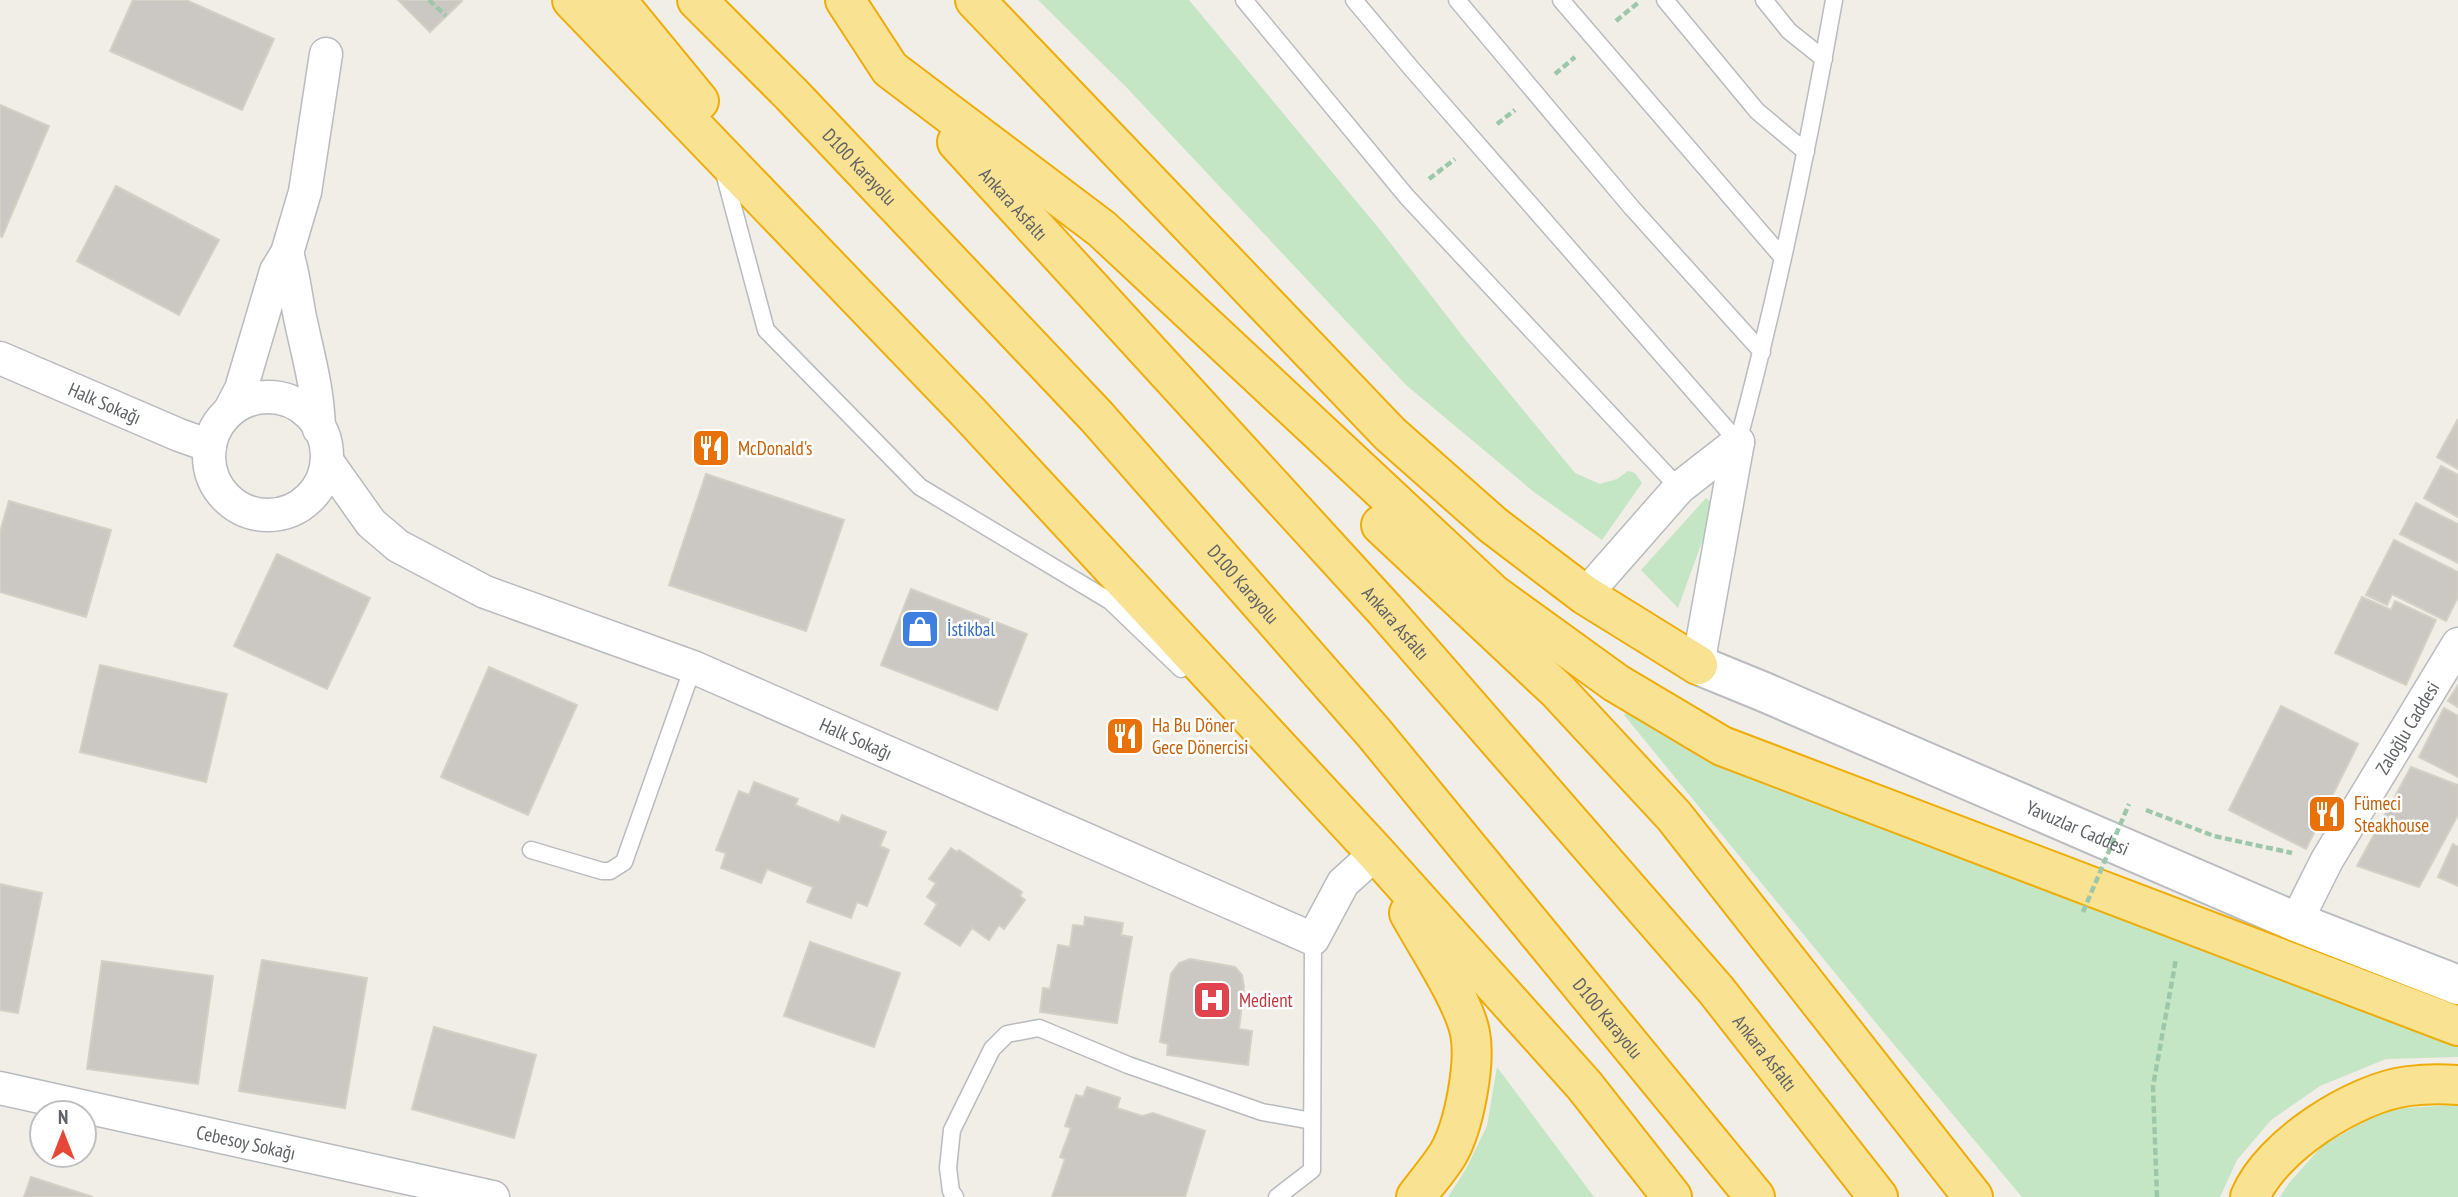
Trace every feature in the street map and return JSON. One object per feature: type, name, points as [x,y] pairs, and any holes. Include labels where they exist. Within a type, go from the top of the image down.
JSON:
[{"type":"highway","points":[[572,0],[968,412],[1376,853],[1584,1085],[1672,1197]]},
{"type":"highway","points":[[616,0],[885,326]]},
{"type":"highway","name":"D100 Karayolu","points":[[697,0],[792,95],[1097,417],[1374,733],[1755,1197]]},
{"type":"highway","points":[[822,0],[890,69],[1101,229],[1493,594],[1616,683],[1722,746],[2458,1026]]},
{"type":"highway","points":[[845,0],[890,69]]},
{"type":"highway","points":[[975,0],[1390,434],[1493,525],[1585,595],[1698,665]]},
{"type":"highway","name":"Ankara Asfaltı","points":[[890,69],[1385,610],[1716,990],[1878,1197]]},
{"type":"highway","points":[[1221,342],[1309,455],[1558,691],[1674,816],[1973,1197]]},
{"type":"highway","points":[[1376,853],[1460,1004],[1470,1033],[1471,1075],[1461,1118],[1449,1153],[1416,1197]]},
{"type":"highway","points":[[2250,1197],[2255,1185],[2286,1148],[2356,1101],[2407,1086],[2458,1085]]},
{"type":"main road","name":"Yavuzlar Caddesi","points":[[1698,665],[2296,922],[2458,985]]},
{"type":"street","points":[[230,410],[246,401],[276,397],[296,403],[312,416],[326,441],[327,461],[325,473],[315,491],[304,503],[286,512],[270,515],[249,512],[232,503],[218,488],[210,469],[210,446],[220,420],[230,410],[242,389],[276,271],[287,253],[305,192],[326,54]]},
{"type":"street","points":[[287,253],[294,274],[295,293],[315,377],[319,429]]},
{"type":"street","name":"Halk Sokağı","points":[[0,358],[210,446]]},
{"type":"street","points":[[1585,595],[1679,488],[1738,442]]},
{"type":"street","points":[[1698,665],[1738,442]]},
{"type":"street","name":"Halk Sokağı","points":[[327,461],[371,523],[398,546],[485,592],[693,667],[1313,939]]},
{"type":"street","name":"Zaloğlu Caddesi","points":[[2296,922],[2327,860],[2458,644]]},
{"type":"street","points":[[1313,939],[1343,883],[1376,853]]},
{"type":"street","name":"Cebesoy Sokağı","points":[[0,1087],[493,1197]]},
{"type":"lane","points":[[1244,0],[1407,197],[1679,488]]},
{"type":"lane","points":[[1354,0],[1738,442]]},
{"type":"lane","points":[[1457,0],[1632,208],[1762,352]]},
{"type":"lane","points":[[1561,0],[1783,258]]},
{"type":"lane","points":[[1665,0],[1757,111],[1806,152]]},
{"type":"lane","points":[[1764,0],[1790,31],[1824,59]]},
{"type":"lane","points":[[1738,442],[1783,258],[1834,0]]},
{"type":"lane","points":[[719,153],[766,330],[920,487],[1110,601],[1376,853]]},
{"type":"lane","points":[[531,849],[602,871],[610,871],[624,862],[693,667]]},
{"type":"lane","points":[[1277,1197],[1312,1170],[1313,939]]},
{"type":"lane","points":[[954,1197],[948,1168],[953,1130],[992,1049],[1007,1034],[1039,1028],[1128,1065],[1262,1112],[1312,1121]]},
{"type":"path","points":[[429,0],[446,16]]},
{"type":"path","points":[[2082,912],[2129,804],[2214,836],[2327,860]]},
{"type":"path","points":[[2157,1197],[2153,1086],[2178,948]]},
{"type":"green space","points":[[1038,0],[1189,0],[1381,231],[1468,343],[1575,473],[1600,484],[1617,479],[1628,471],[1635,473],[1642,483],[1602,540],[1534,492],[1406,385],[1128,89]]},
{"type":"green space","points":[[1706,498],[1715,506],[1678,608],[1641,570]]},
{"type":"green space","points":[[1630,708],[2458,1041],[2458,1057],[2386,1059],[2320,1086],[2271,1120],[2237,1160],[2220,1197],[2022,1197],[1624,715]]},
{"type":"green space","points":[[1497,1067],[1594,1197],[1448,1197],[1466,1169],[1487,1126]]},
{"type":"green space","points":[[2458,1105],[2458,1197],[2280,1197],[2322,1146],[2386,1109]]},
{"type":"building","points":[[133,0],[186,0],[274,39],[242,110],[110,51]]},
{"type":"building","points":[[398,0],[461,0],[462,1],[430,32]]},
{"type":"building","points":[[0,105],[49,126],[2,237],[0,236]]},
{"type":"building","points":[[116,186],[219,240],[179,315],[77,261]]},
{"type":"building","points":[[2458,419],[2458,469],[2437,457]]},
{"type":"building","points":[[2441,466],[2458,475],[2458,517],[2424,498]]},
{"type":"building","points":[[706,474],[844,520],[806,631],[669,585]]},
{"type":"building","points":[[9,501],[111,530],[86,617],[0,592],[0,532]]},
{"type":"building","points":[[2416,503],[2458,524],[2458,563],[2400,534]]},
{"type":"building","points":[[2394,540],[2458,572],[2458,597],[2446,621],[2392,594],[2387,605],[2366,595]]},
{"type":"building","points":[[277,554],[370,598],[327,689],[234,646]]},
{"type":"building","points":[[911,589],[1027,634],[997,710],[881,665]]},
{"type":"building","points":[[2362,597],[2391,610],[2395,601],[2436,620],[2406,685],[2335,653]]},
{"type":"building","points":[[100,665],[227,694],[206,782],[80,752]]},
{"type":"building","points":[[489,667],[577,705],[528,815],[441,777]]},
{"type":"building","points":[[2458,685],[2458,707],[2448,701]]},
{"type":"building","points":[[2281,706],[2358,744],[2306,849],[2229,810]]},
{"type":"building","points":[[2444,708],[2458,716],[2458,777],[2419,757]]},
{"type":"building","points":[[2411,767],[2458,785],[2458,815],[2419,887],[2357,866]]},
{"type":"building","points":[[754,782],[798,799],[795,805],[839,823],[842,815],[886,832],[880,846],[889,850],[867,906],[857,902],[851,918],[807,902],[813,887],[767,869],[761,883],[721,868],[726,853],[716,850],[739,791],[749,795]]},
{"type":"building","points":[[2453,844],[2458,847],[2458,886],[2438,877]]},
{"type":"building","points":[[951,848],[957,852],[959,850],[1022,892],[1020,896],[1025,900],[1004,929],[999,925],[989,940],[972,928],[960,946],[925,924],[937,904],[927,897],[936,883],[929,879]]},
{"type":"building","points":[[0,884],[42,893],[18,1013],[0,1010]]},
{"type":"building","points":[[1085,917],[1123,923],[1121,935],[1132,937],[1117,1023],[1040,1012],[1043,988],[1050,989],[1058,945],[1070,947],[1073,925],[1084,926]]},
{"type":"building","points":[[810,942],[900,973],[874,1047],[784,1016]]},
{"type":"building","points":[[1190,959],[1235,967],[1242,975],[1244,987],[1239,1029],[1252,1031],[1248,1065],[1167,1055],[1168,1044],[1160,1042],[1171,974],[1179,963]]},
{"type":"building","points":[[262,960],[367,978],[345,1108],[239,1091]]},
{"type":"building","points":[[102,961],[213,976],[198,1084],[87,1069]]},
{"type":"building","points":[[434,1027],[536,1055],[514,1138],[412,1109]]},
{"type":"building","points":[[1087,1087],[1120,1098],[1117,1108],[1142,1116],[1153,1113],[1205,1131],[1185,1197],[1052,1197],[1065,1159],[1060,1157],[1071,1128],[1065,1126],[1076,1095],[1083,1097]]},
{"type":"building","points":[[31,1177],[93,1197],[24,1197]]},
{"type":"place","name":"McDonald's","points":[[711,448]]},
{"type":"place","name":"İstikbal","points":[[920,629]]},
{"type":"place","name":"Ha Bu Döner Gece Dönercisi","points":[[1125,736]]},
{"type":"place","name":"Fümeci Steakhouse","points":[[2327,814]]},
{"type":"place","name":"Medient","points":[[1212,1000]]}]
